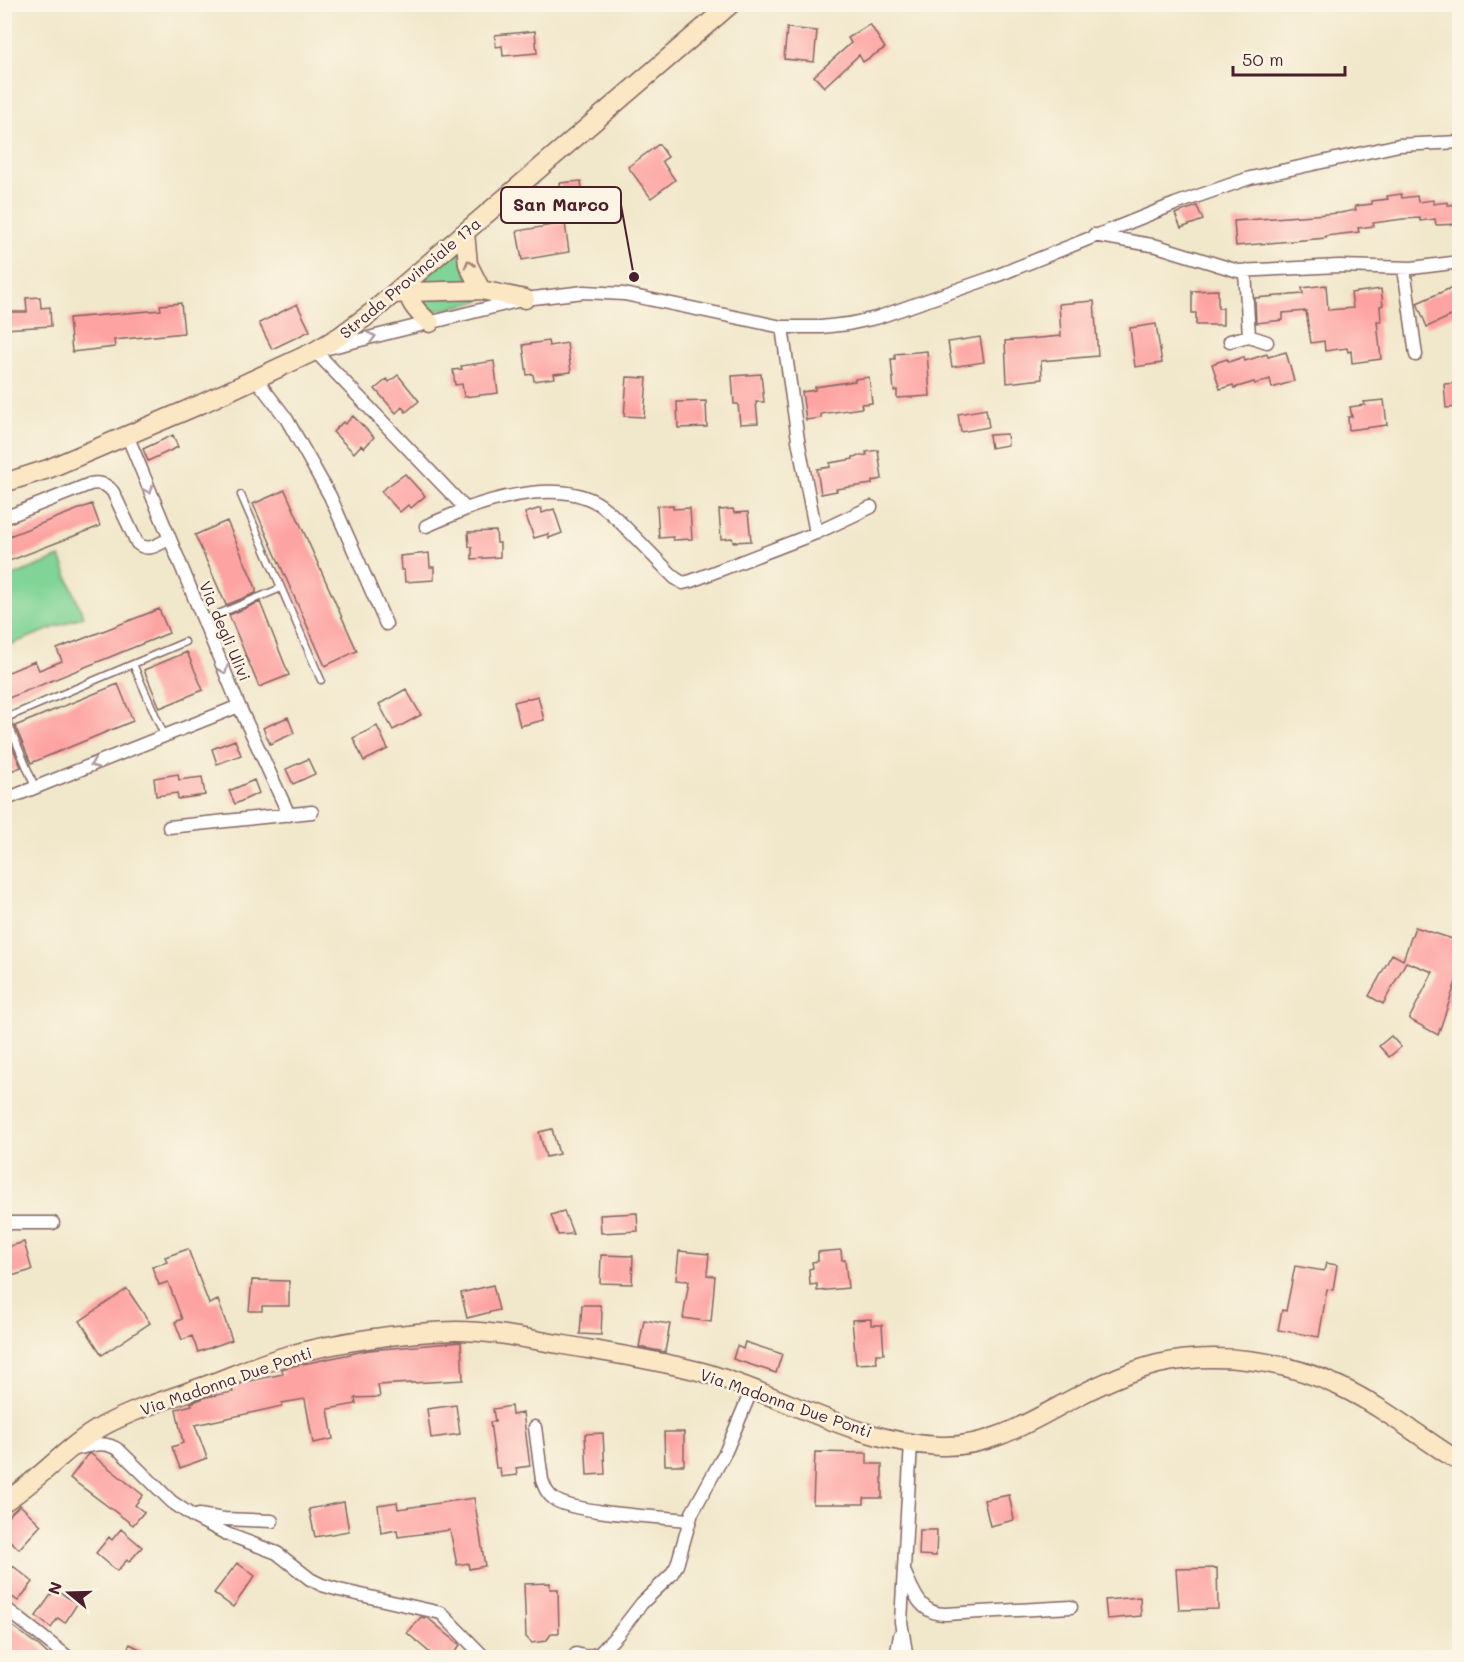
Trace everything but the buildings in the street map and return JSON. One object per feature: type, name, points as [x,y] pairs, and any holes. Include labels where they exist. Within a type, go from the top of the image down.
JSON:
[{"type":"main road","name":"Strada Provinciale 17a","points":[[4,483],[48,469],[256,379],[315,351],[347,331],[403,289],[465,232],[731,4]]},
{"type":"main road","points":[[465,232],[468,264],[481,290]]},
{"type":"main road","points":[[403,289],[481,290],[525,299]]},
{"type":"main road","points":[[403,289],[414,307],[430,323]]},
{"type":"main road","name":"Via Madonna Due Ponti","points":[[4,1503],[18,1494],[65,1452],[116,1420],[269,1362],[325,1347],[420,1333],[460,1331],[494,1333],[648,1360],[700,1372],[855,1428],[911,1443],[950,1446],[983,1441],[1015,1429],[1080,1395],[1129,1373],[1178,1361],[1231,1359],[1289,1368],[1333,1383],[1365,1400],[1460,1462]]},
{"type":"street","points":[[315,351],[525,299],[584,292],[613,293],[782,327],[834,326],[876,318],[991,278],[1175,204],[1261,175],[1399,145],[1460,142]]},
{"type":"street","points":[[1094,235],[1157,246],[1227,269],[1245,271],[1339,266],[1404,268],[1460,262]]},
{"type":"street","points":[[1404,268],[1416,355]]},
{"type":"street","points":[[1245,271],[1249,336]]},
{"type":"street","points":[[782,327],[798,441],[816,532]]},
{"type":"street","points":[[1230,341],[1249,336],[1267,342]]},
{"type":"street","points":[[315,351],[466,509]]},
{"type":"street","points":[[256,379],[286,418],[325,486],[386,624]]},
{"type":"street","name":"Via degli Ulivi","points":[[4,800],[239,706],[127,435]]},
{"type":"street","points":[[4,518],[90,484],[100,484],[106,485],[113,492],[142,547],[150,548],[169,539]]},
{"type":"street","points":[[426,526],[499,498],[528,492],[570,494],[590,499],[612,514],[675,578],[683,583],[816,532],[872,507]]},
{"type":"street","points":[[239,706],[289,815]]},
{"type":"street","points":[[169,827],[312,812]]},
{"type":"street","points":[[4,1223],[53,1223]]},
{"type":"street","points":[[576,1654],[587,1657],[600,1653],[642,1603],[671,1575],[677,1565],[689,1520],[726,1451],[752,1389]]},
{"type":"street","points":[[535,1427],[542,1480],[554,1499],[568,1506],[586,1509],[689,1520]]},
{"type":"street","points":[[896,1658],[901,1622],[911,1443]]},
{"type":"street","points":[[65,1452],[98,1444],[112,1446],[183,1511],[227,1534],[277,1553],[310,1579],[322,1585],[441,1613],[485,1658]]},
{"type":"street","points":[[183,1511],[217,1519],[272,1521]]},
{"type":"street","points":[[903,1568],[918,1601],[933,1613],[1071,1606]]},
{"type":"street","points":[[4,1607],[69,1658]]},
{"type":"street","points":[[901,1622],[907,1658]]},
{"type":"lane","points":[[241,495],[321,680]]},
{"type":"lane","points":[[203,620],[281,588]]},
{"type":"lane","points":[[35,788],[5,718],[185,642]]},
{"type":"lane","points":[[134,664],[164,735]]},
{"type":"green space","points":[[459,250],[470,283],[427,283],[428,275]]},
{"type":"green space","points":[[418,295],[484,298],[435,310],[424,307]]},
{"type":"green space","points":[[60,557],[83,616],[5,647],[5,579]]},
{"type":"place","name":"San Marco","points":[[634,277]]}]
